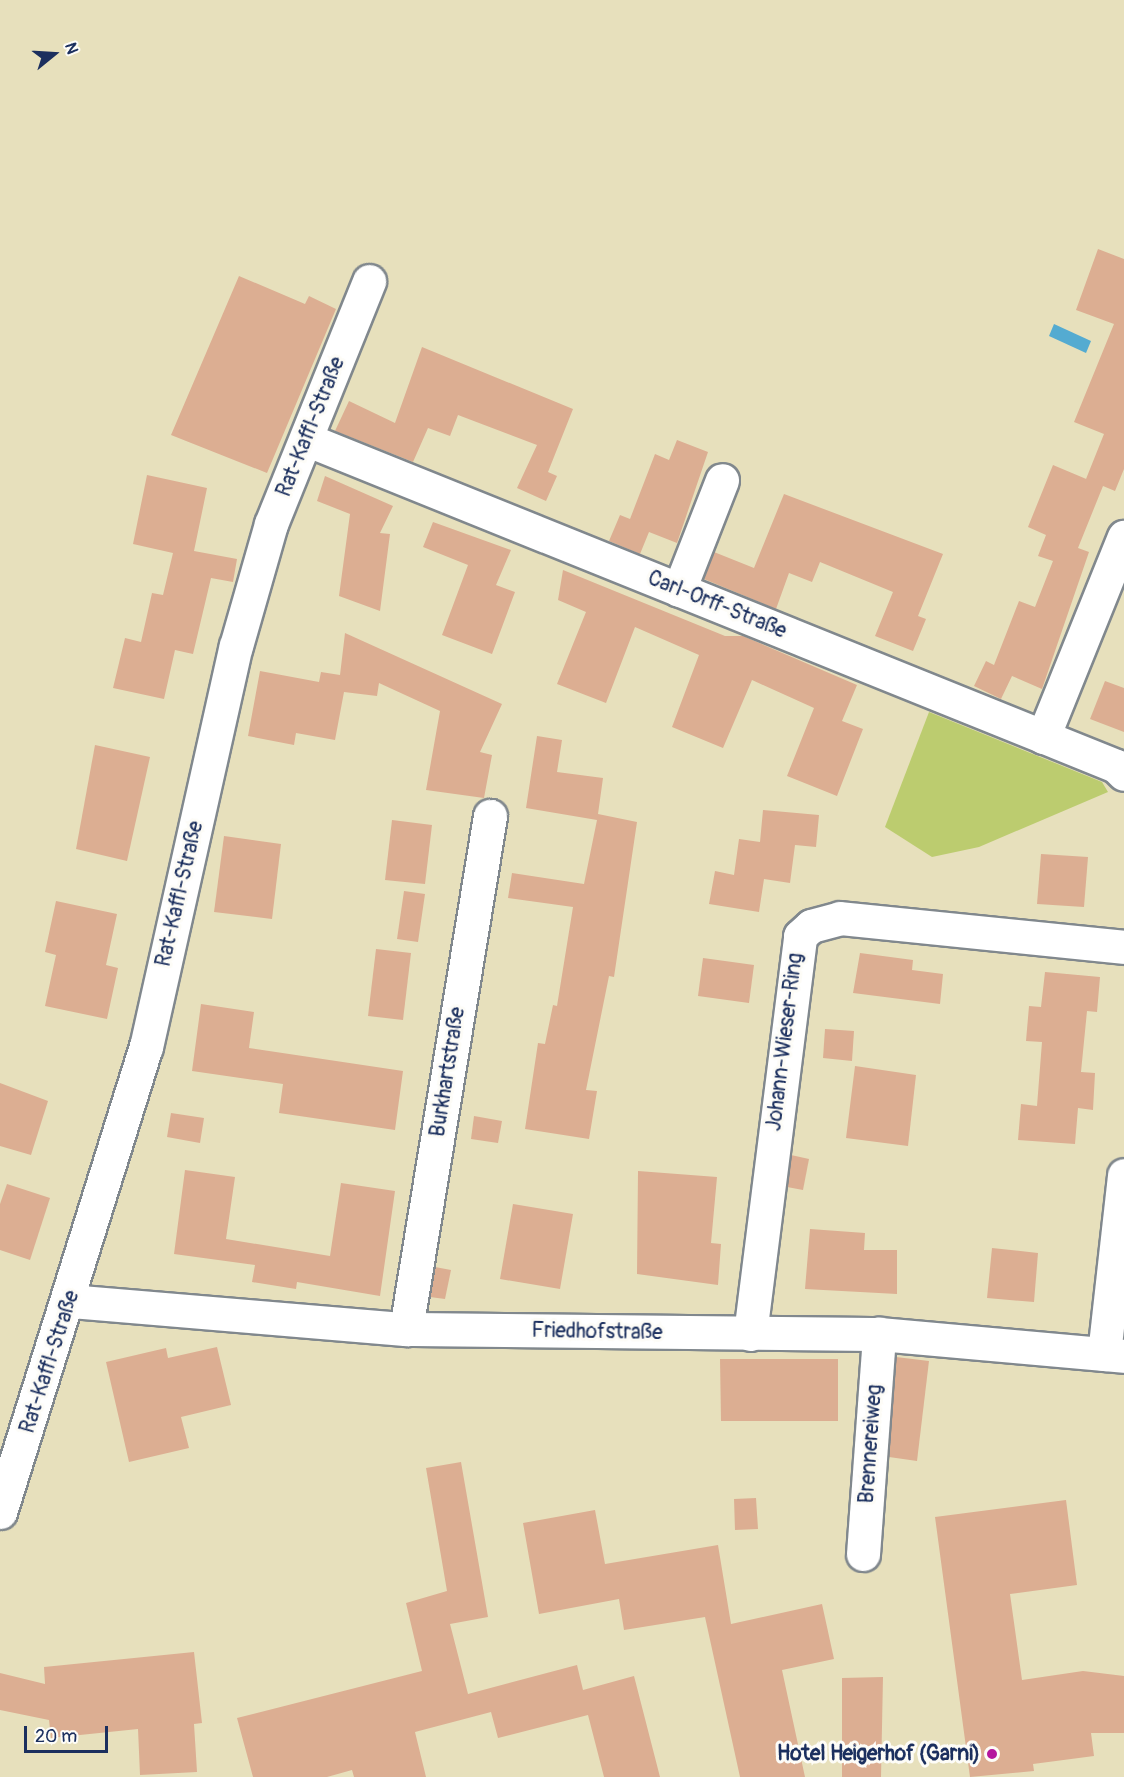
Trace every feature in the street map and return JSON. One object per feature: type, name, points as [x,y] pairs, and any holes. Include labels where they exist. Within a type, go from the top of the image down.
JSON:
[{"type":"street","name":"Rat-Kaffl-Straße","points":[[0,1512],[70,1301],[146,1047],[236,646],[271,524],[308,440],[369,281]]},
{"type":"street","name":"Carl-Orff-Straße","points":[[308,440],[1043,737],[1124,774]]},
{"type":"street","points":[[678,590],[722,480]]},
{"type":"street","points":[[1043,737],[1124,537]]},
{"type":"street","name":"Burkhartstraße","points":[[406,1329],[490,816]]},
{"type":"street","name":"Johann-Wieser-Ring","points":[[750,1334],[800,936],[811,926],[840,918],[1124,939]]},
{"type":"street","points":[[1114,1355],[1124,1175]]},
{"type":"street","name":"Friedhofstraße","points":[[70,1301],[406,1329],[879,1334],[1114,1355]]},
{"type":"street","name":"Brennereiweg","points":[[863,1554],[879,1334]]},
{"type":"green space","points":[[929,712],[1102,782],[1108,792],[979,847],[932,857],[885,827]]},
{"type":"water","points":[[1054,324],[1091,341],[1086,353],[1049,336]]},
{"type":"building","points":[[1098,249],[1124,259],[1124,469],[1115,491],[1103,486],[1078,548],[1089,552],[1042,689],[1012,676],[1001,699],[974,686],[986,661],[994,665],[1019,601],[1035,607],[1053,561],[1038,556],[1046,535],[1028,527],[1053,465],[1086,479],[1104,434],[1074,422],[1114,324],[1076,310]]},
{"type":"building","points":[[239,276],[305,304],[309,296],[336,309],[267,473],[171,435]]},
{"type":"building","points":[[422,347],[573,409],[548,472],[557,476],[546,501],[517,488],[537,445],[458,415],[450,436],[428,428],[413,462],[335,431],[349,401],[395,423]]},
{"type":"building","points":[[677,440],[708,452],[677,543],[649,532],[640,554],[609,541],[620,515],[630,519],[655,454],[669,460]]},
{"type":"building","points":[[147,475],[207,488],[194,551],[237,559],[233,582],[211,578],[193,654],[175,650],[164,699],[113,688],[125,638],[141,642],[152,593],[163,595],[173,553],[133,544]]},
{"type":"building","points":[[325,476],[393,506],[380,533],[390,534],[380,611],[339,596],[350,514],[317,501]]},
{"type":"building","points":[[784,494],[943,554],[918,616],[926,619],[913,651],[875,636],[893,592],[820,562],[812,582],[789,573],[776,609],[704,579],[714,552],[754,568]]},
{"type":"building","points":[[433,522],[511,550],[496,585],[515,592],[492,654],[442,635],[468,565],[423,547]]},
{"type":"building","points":[[563,570],[725,636],[743,636],[857,685],[842,721],[863,729],[837,796],[787,776],[814,708],[752,680],[723,748],[672,727],[699,655],[635,627],[606,703],[557,684],[586,612],[558,600]]},
{"type":"building","points":[[345,633],[502,704],[480,752],[492,755],[484,798],[426,790],[440,711],[379,683],[377,696],[344,692],[335,740],[296,733],[294,745],[248,736],[260,671],[319,682],[321,672],[340,675]]},
{"type":"building","points":[[1105,681],[1124,688],[1124,732],[1090,719]]},
{"type":"building","points":[[537,736],[562,740],[557,772],[603,778],[598,814],[637,822],[614,977],[609,976],[586,1090],[597,1091],[589,1139],[525,1129],[538,1043],[545,1044],[553,1005],[557,1006],[573,907],[508,898],[512,873],[584,884],[597,820],[526,808]]},
{"type":"building","points":[[95,745],[150,757],[127,861],[76,849]]},
{"type":"building","points":[[763,810],[819,815],[816,847],[795,845],[790,883],[764,879],[759,912],[709,904],[715,871],[734,875],[739,839],[760,842]]},
{"type":"building","points":[[392,820],[432,825],[425,884],[385,880]]},
{"type":"building","points":[[224,836],[281,844],[272,919],[214,912]]},
{"type":"building","points":[[1041,854],[1088,857],[1084,907],[1037,904]]},
{"type":"building","points":[[404,891],[425,894],[418,942],[397,939]]},
{"type":"building","points":[[56,901],[117,914],[106,965],[118,968],[107,1019],[45,1006],[56,955],[45,952]]},
{"type":"building","points":[[376,949],[411,953],[403,1020],[368,1016]]},
{"type":"building","points":[[860,953],[913,960],[912,970],[943,974],[940,1004],[853,993]]},
{"type":"building","points":[[703,958],[754,965],[749,1003],[698,996]]},
{"type":"building","points":[[1045,972],[1100,977],[1097,1012],[1087,1011],[1081,1072],[1095,1073],[1093,1110],[1078,1108],[1075,1144],[1018,1140],[1021,1104],[1037,1106],[1042,1042],[1026,1041],[1029,1006],[1041,1007]]},
{"type":"building","points":[[201,1004],[254,1012],[249,1048],[403,1071],[395,1130],[279,1113],[283,1084],[192,1071]]},
{"type":"building","points":[[825,1029],[854,1031],[852,1061],[823,1058]]},
{"type":"building","points":[[855,1066],[916,1075],[908,1146],[846,1138]]},
{"type":"building","points":[[0,1083],[48,1101],[31,1155],[0,1146]]},
{"type":"building","points":[[171,1113],[204,1118],[200,1143],[167,1137]]},
{"type":"building","points":[[474,1116],[502,1121],[498,1143],[471,1139]]},
{"type":"building","points":[[791,1155],[809,1159],[803,1190],[787,1187]]},
{"type":"building","points":[[185,1170],[235,1177],[226,1239],[330,1256],[341,1183],[395,1191],[380,1296],[297,1282],[296,1289],[252,1282],[255,1265],[174,1254]]},
{"type":"building","points":[[638,1171],[717,1177],[711,1243],[721,1244],[718,1285],[637,1274]]},
{"type":"building","points":[[7,1184],[50,1198],[30,1260],[0,1250],[0,1204]]},
{"type":"building","points":[[513,1204],[573,1214],[560,1289],[500,1279]]},
{"type":"building","points":[[810,1229],[865,1233],[864,1250],[897,1250],[897,1294],[805,1289]]},
{"type":"building","points":[[992,1248],[1038,1253],[1034,1302],[987,1298]]},
{"type":"building","points":[[435,1267],[451,1270],[445,1299],[430,1297]]},
{"type":"building","points":[[217,1347],[231,1405],[181,1417],[189,1448],[129,1462],[106,1362],[166,1348],[168,1358]]},
{"type":"building","points":[[896,1357],[929,1361],[917,1461],[889,1457]]},
{"type":"building","points":[[720,1359],[838,1359],[838,1421],[721,1421]]},
{"type":"building","points":[[461,1462],[488,1617],[450,1624],[468,1694],[577,1665],[583,1690],[634,1676],[660,1777],[604,1777],[588,1715],[498,1738],[491,1712],[415,1732],[426,1777],[354,1777],[352,1770],[327,1777],[253,1777],[237,1718],[422,1671],[406,1603],[447,1591],[426,1468]]},
{"type":"building","points":[[756,1498],[758,1529],[735,1530],[734,1499]]},
{"type":"building","points":[[1066,1500],[1077,1585],[1010,1594],[1022,1680],[1083,1671],[1124,1676],[1124,1733],[1091,1733],[1094,1756],[1033,1764],[1034,1771],[970,1777],[935,1517]]},
{"type":"building","points":[[595,1510],[605,1564],[718,1545],[731,1624],[822,1604],[834,1659],[782,1670],[805,1777],[740,1777],[705,1617],[624,1630],[619,1599],[539,1614],[523,1523]]},
{"type":"building","points":[[194,1652],[202,1723],[194,1724],[197,1772],[140,1775],[138,1729],[51,1738],[49,1720],[0,1710],[0,1673],[45,1684],[44,1667]]},
{"type":"building","points":[[883,1677],[881,1777],[842,1777],[842,1678]]},
{"type":"place","name":"Hotel Heigerhof (Garni)","points":[[992,1754]]}]
